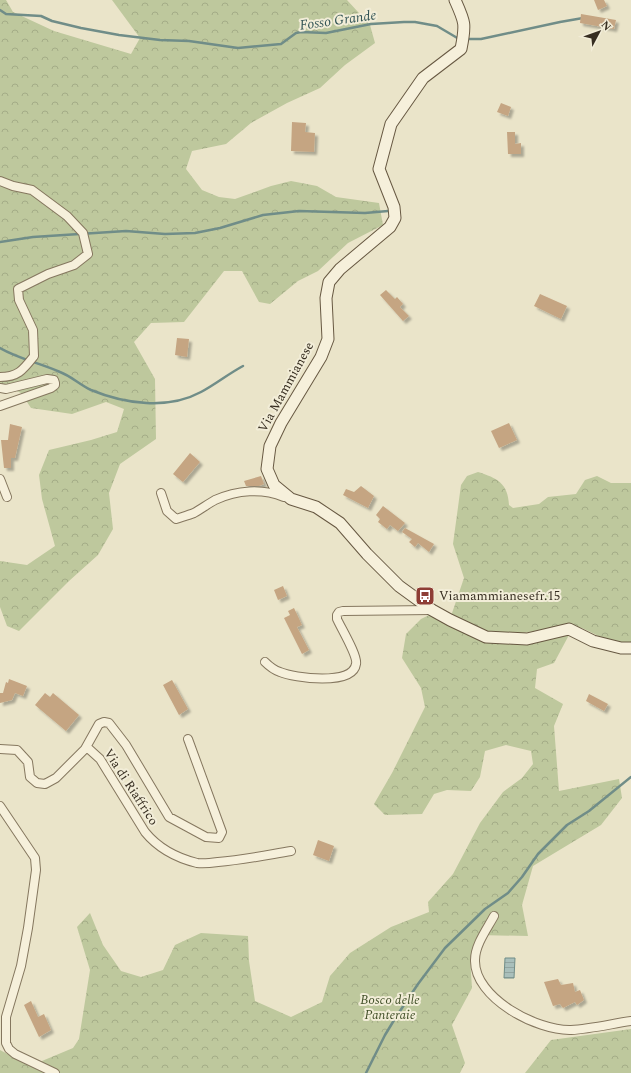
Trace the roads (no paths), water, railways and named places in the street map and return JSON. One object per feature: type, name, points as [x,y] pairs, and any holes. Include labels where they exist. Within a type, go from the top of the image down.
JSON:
[{"type":"main road","name":"Via Mammianese","points":[[455,0],[464,21],[464,33],[461,48],[423,78],[391,124],[379,169],[394,207],[395,218],[390,228],[340,269],[329,282],[326,298],[328,339],[321,357],[280,423],[270,446],[267,469],[274,485],[291,499],[316,507],[340,524],[398,586],[432,610],[486,637],[526,638],[569,629],[593,641],[621,648],[631,648]]},
{"type":"street","points":[[0,181],[13,186],[32,190],[66,216],[83,233],[88,254],[74,265],[48,274],[18,288],[19,300],[32,330],[34,356],[23,370],[8,377],[0,377]]},
{"type":"street","points":[[0,388],[6,389],[47,379],[54,380],[55,382],[55,385],[51,388],[0,406]]},
{"type":"street","points":[[0,478],[7,497]]},
{"type":"street","points":[[161,493],[167,511],[176,519],[193,514],[216,500],[233,494],[256,490],[272,492],[291,499]]},
{"type":"street","points":[[264,662],[280,672],[324,680],[349,673],[354,669],[356,664],[355,656],[337,619],[339,612],[432,610]]},
{"type":"street","points":[[85,749],[99,724],[104,722],[109,723],[126,745],[169,816],[206,837],[219,838],[222,832],[188,739]]},
{"type":"street","name":"Via di Riaffrico","points":[[0,749],[17,750],[28,762],[30,777],[37,783],[44,784],[56,778],[85,749],[90,749],[100,759],[142,827],[154,843],[176,856],[205,864],[228,862],[291,851]]},
{"type":"street","points":[[0,806],[35,858],[36,870],[21,966],[6,1017],[6,1043],[9,1049],[15,1054],[55,1073]]},
{"type":"street","points":[[494,916],[479,944],[475,960],[478,975],[488,992],[501,1005],[538,1025],[570,1030],[631,1021]]},
{"type":"water","points":[[505,958],[515,958],[514,978],[504,978]]},
{"type":"waterway","name":"Fosso Grande","points":[[0,10],[6,14],[41,16],[52,21],[119,35],[160,40],[189,41],[238,48],[281,44],[296,33],[301,32],[326,33],[371,24],[404,22],[415,22],[437,26],[459,39]]},
{"type":"waterway","name":"Fosso Grande","points":[[466,39],[481,39],[583,18]]},
{"type":"waterway","points":[[0,242],[33,237],[126,231],[165,234],[195,233],[220,228],[263,215],[299,211],[365,213],[388,211]]},
{"type":"waterway","points":[[0,348],[64,374],[91,390],[132,402],[161,403],[188,398],[201,392],[243,366]]},
{"type":"waterway","points":[[366,1073],[396,1017],[445,948],[485,909],[508,893],[522,877],[538,854],[567,825],[589,811],[631,777]]},
{"type":"place","name":"Viamammianesefr.15","points":[[425,596]]},
{"type":"park label","name":"Bosco delle Panteraie","points":[[390,1008]]}]
